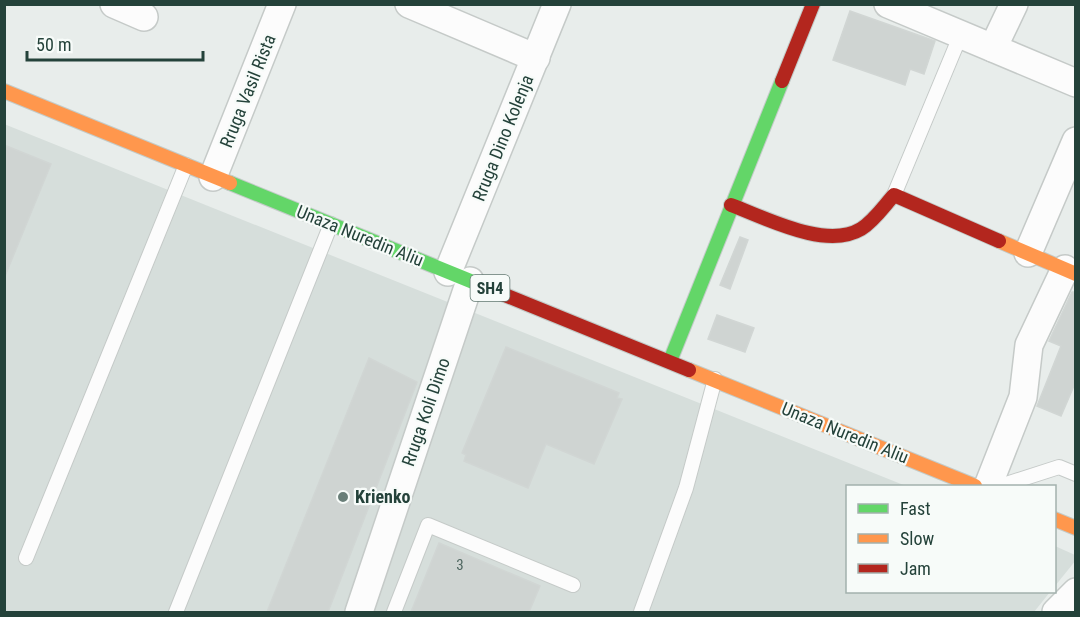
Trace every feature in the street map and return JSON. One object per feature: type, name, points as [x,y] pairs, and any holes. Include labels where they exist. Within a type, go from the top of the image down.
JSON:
[{"type":"main road","points":[[670,361],[813,4]]},
{"type":"main road","name":"Unaza Nuredin Aliu","points":[[8,92],[973,485]]},
{"type":"main road","points":[[731,205],[800,230],[821,235],[844,236],[860,229],[894,195],[1070,272]]},
{"type":"main road","points":[[1056,520],[1076,528]]},
{"type":"street","points":[[114,4],[144,17]]},
{"type":"street","name":"Rruga Vasil Rista","points":[[213,177],[282,4]]},
{"type":"street","points":[[409,4],[536,58]]},
{"type":"street","name":"Rruga Dino Kolenja","points":[[459,276],[557,4]]},
{"type":"street","points":[[888,4],[1076,83]]},
{"type":"street","points":[[993,48],[1014,4]]},
{"type":"street","points":[[1028,253],[1076,141]]},
{"type":"street","points":[[988,485],[1023,397],[1029,345],[1070,272]]},
{"type":"street","name":"Rruga Koli Dimo","points":[[359,612],[459,276]]},
{"type":"street","points":[[1056,612],[1076,592]]},
{"type":"lane","points":[[894,195],[961,34]]},
{"type":"lane","points":[[4,110],[8,92]]},
{"type":"lane","points":[[26,558],[186,165]]},
{"type":"lane","points":[[176,612],[331,224]]},
{"type":"lane","points":[[641,612],[686,488],[715,379]]},
{"type":"lane","points":[[1003,485],[1059,467],[1076,474]]},
{"type":"lane","points":[[394,612],[428,525],[573,585]]},
{"type":"shaded area","points":[[4,124],[904,485],[846,485],[846,593],[1049,593],[1034,612],[5,612]]},
{"type":"shaded area","points":[[1056,546],[1075,555],[1076,560],[1056,585]]},
{"type":"building","points":[[850,11],[935,41],[924,74],[910,69],[905,85],[833,60]]},
{"type":"building","points":[[4,145],[51,164],[5,276],[4,276]]},
{"type":"building","points":[[740,237],[748,240],[730,289],[720,285]]},
{"type":"building","points":[[1072,292],[1076,292],[1076,381],[1061,416],[1037,406],[1061,346],[1049,341]]},
{"type":"building","points":[[717,315],[754,328],[745,352],[708,339]]},
{"type":"building","points":[[506,347],[619,393],[617,398],[622,399],[594,464],[546,444],[528,488],[464,461],[466,455],[462,453]]},
{"type":"building","name":"Krienko","points":[[369,358],[417,382],[328,612],[267,612]]},
{"type":"building","points":[[439,543],[540,586],[529,612],[411,612]]},
{"type":"traffic: fast","points":[[670,361],[782,81]]},
{"type":"traffic: fast","points":[[230,183],[500,293]]},
{"type":"traffic: slow","points":[[4,91],[230,183]]},
{"type":"traffic: slow","points":[[999,241],[1076,274]]},
{"type":"traffic: slow","points":[[689,370],[973,485]]},
{"type":"traffic: slow","points":[[1056,520],[1076,528]]},
{"type":"traffic: jam","points":[[782,81],[813,4]]},
{"type":"traffic: jam","points":[[731,205],[796,230],[831,236],[847,235],[866,226],[894,195],[999,241]]},
{"type":"traffic: jam","points":[[500,293],[689,370]]},
{"type":"place","name":"Krienko","points":[[343,497]]}]
